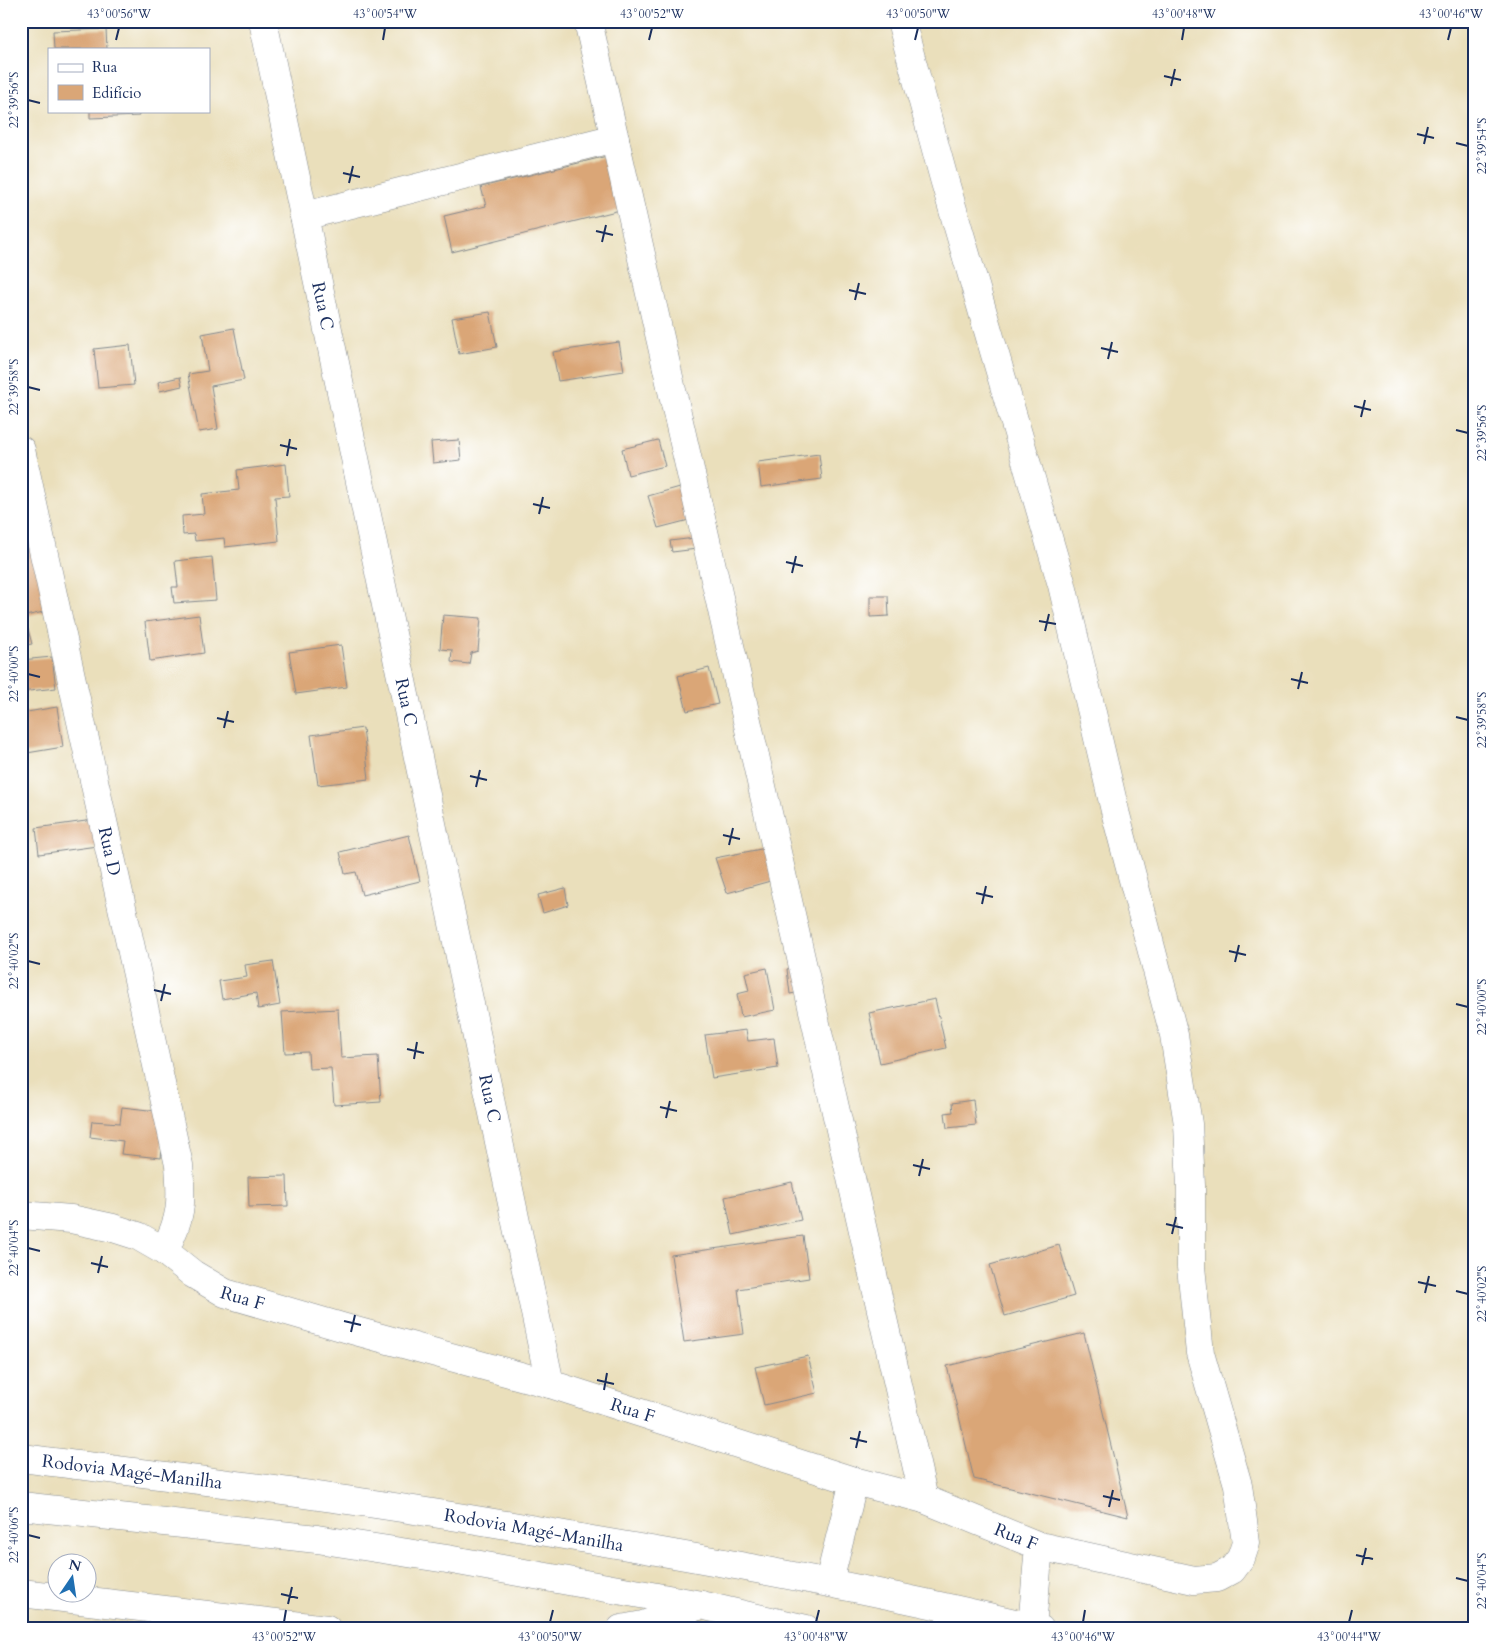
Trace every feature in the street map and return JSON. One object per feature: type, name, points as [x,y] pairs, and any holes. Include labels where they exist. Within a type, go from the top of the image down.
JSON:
[{"type":"main road","name":"Rua C","points":[[264,21],[550,1384]]},
{"type":"main road","points":[[588,21],[924,1499]]},
{"type":"main road","name":"Rua F","points":[[21,1215],[71,1219],[113,1228],[138,1236],[164,1251],[193,1274],[225,1293],[550,1384],[854,1481],[924,1499],[1039,1546],[1194,1580],[1218,1578],[1232,1570],[1241,1558],[1246,1543],[1238,1485],[1200,1353],[1191,1267],[1192,1195],[1188,1124],[1174,1035],[1116,814],[1062,585],[944,179],[901,21]]},
{"type":"main road","points":[[304,216],[614,138]]},
{"type":"main road","name":"Rua D","points":[[21,450],[179,1165],[180,1214],[174,1232],[164,1251]]},
{"type":"main road","name":"Rodovia Magé-Manilha","points":[[21,1458],[323,1496],[454,1516],[829,1582],[927,1602],[1036,1628]]},
{"type":"main road","points":[[829,1582],[854,1481]]},
{"type":"main road","points":[[21,1506],[316,1539],[447,1559],[701,1605],[806,1629]]},
{"type":"main road","points":[[1036,1628],[1039,1546]]},
{"type":"main road","points":[[21,1593],[327,1629]]},
{"type":"main road","points":[[621,1629],[643,1625],[701,1605]]},
{"type":"building","points":[[106,29],[107,48],[54,48],[53,31]]},
{"type":"building","points":[[90,112],[138,112],[139,116],[90,118]]},
{"type":"building","points":[[607,156],[620,210],[452,252],[444,216],[486,206],[481,187]]},
{"type":"building","points":[[490,312],[497,347],[459,354],[452,318]]},
{"type":"building","points":[[234,328],[244,380],[211,386],[218,429],[199,432],[188,374],[208,371],[202,334]]},
{"type":"building","points":[[619,342],[624,371],[558,381],[553,352]]},
{"type":"building","points":[[130,345],[134,385],[98,388],[94,349]]},
{"type":"building","points":[[180,377],[182,386],[160,391],[158,382]]},
{"type":"building","points":[[459,440],[461,460],[433,463],[431,442]]},
{"type":"building","points":[[658,440],[665,466],[628,475],[622,449]]},
{"type":"building","points":[[819,454],[822,479],[761,487],[758,462]]},
{"type":"building","points":[[286,464],[289,496],[275,497],[279,541],[225,547],[224,538],[195,541],[194,534],[183,535],[182,516],[204,514],[202,494],[239,490],[237,470]]},
{"type":"building","points":[[680,487],[689,520],[658,528],[648,496]]},
{"type":"building","points":[[31,534],[48,611],[21,617],[21,589],[24,589],[21,576],[21,536]]},
{"type":"building","points":[[695,538],[697,549],[672,552],[670,541]]},
{"type":"building","points":[[212,557],[216,600],[174,603],[172,587],[178,587],[175,561]]},
{"type":"building","points":[[870,596],[888,596],[889,616],[870,617]]},
{"type":"building","points":[[199,615],[204,653],[150,661],[145,622]]},
{"type":"building","points":[[443,615],[481,618],[478,651],[471,653],[469,664],[451,662],[452,650],[440,649]]},
{"type":"building","points":[[28,629],[32,644],[21,646],[21,631]]},
{"type":"building","points":[[341,645],[347,687],[296,694],[289,652]]},
{"type":"building","points":[[52,657],[56,688],[21,692],[21,660]]},
{"type":"building","points":[[709,668],[718,704],[687,711],[678,676]]},
{"type":"building","points":[[57,707],[63,747],[21,754],[21,713]]},
{"type":"building","points":[[363,728],[369,779],[318,785],[311,735]]},
{"type":"building","points":[[93,820],[97,846],[39,854],[36,828]]},
{"type":"building","points":[[409,835],[420,881],[362,895],[356,872],[345,874],[340,852]]},
{"type":"building","points":[[766,848],[774,880],[727,893],[715,858]]},
{"type":"building","points":[[565,888],[568,905],[543,913],[538,895]]},
{"type":"building","points":[[273,961],[280,1005],[258,1009],[256,993],[222,999],[219,981],[247,977],[245,965]]},
{"type":"building","points":[[797,967],[801,992],[790,994],[787,969]]},
{"type":"building","points":[[767,968],[775,1010],[741,1017],[737,994],[749,991],[745,973]]},
{"type":"building","points":[[935,999],[946,1048],[880,1063],[869,1013]]},
{"type":"building","points":[[338,1009],[341,1058],[378,1056],[381,1102],[334,1105],[331,1068],[309,1069],[308,1052],[285,1053],[282,1012]]},
{"type":"building","points":[[746,1030],[748,1041],[774,1038],[778,1068],[712,1078],[705,1035]]},
{"type":"building","points":[[973,1100],[976,1125],[947,1128],[945,1113],[953,1112],[952,1103]]},
{"type":"building","points":[[122,1107],[166,1112],[161,1158],[121,1154],[123,1141],[90,1137],[92,1121],[120,1123]]},
{"type":"building","points":[[287,1176],[288,1206],[249,1207],[248,1177]]},
{"type":"building","points":[[792,1182],[801,1220],[733,1235],[725,1197]]},
{"type":"building","points":[[803,1236],[809,1278],[738,1289],[744,1334],[684,1342],[671,1255]]},
{"type":"building","points":[[1059,1245],[1074,1296],[1005,1316],[990,1265]]},
{"type":"building","points":[[1084,1333],[1128,1517],[974,1479],[947,1366]]},
{"type":"building","points":[[808,1356],[817,1393],[764,1405],[755,1367]]}]
